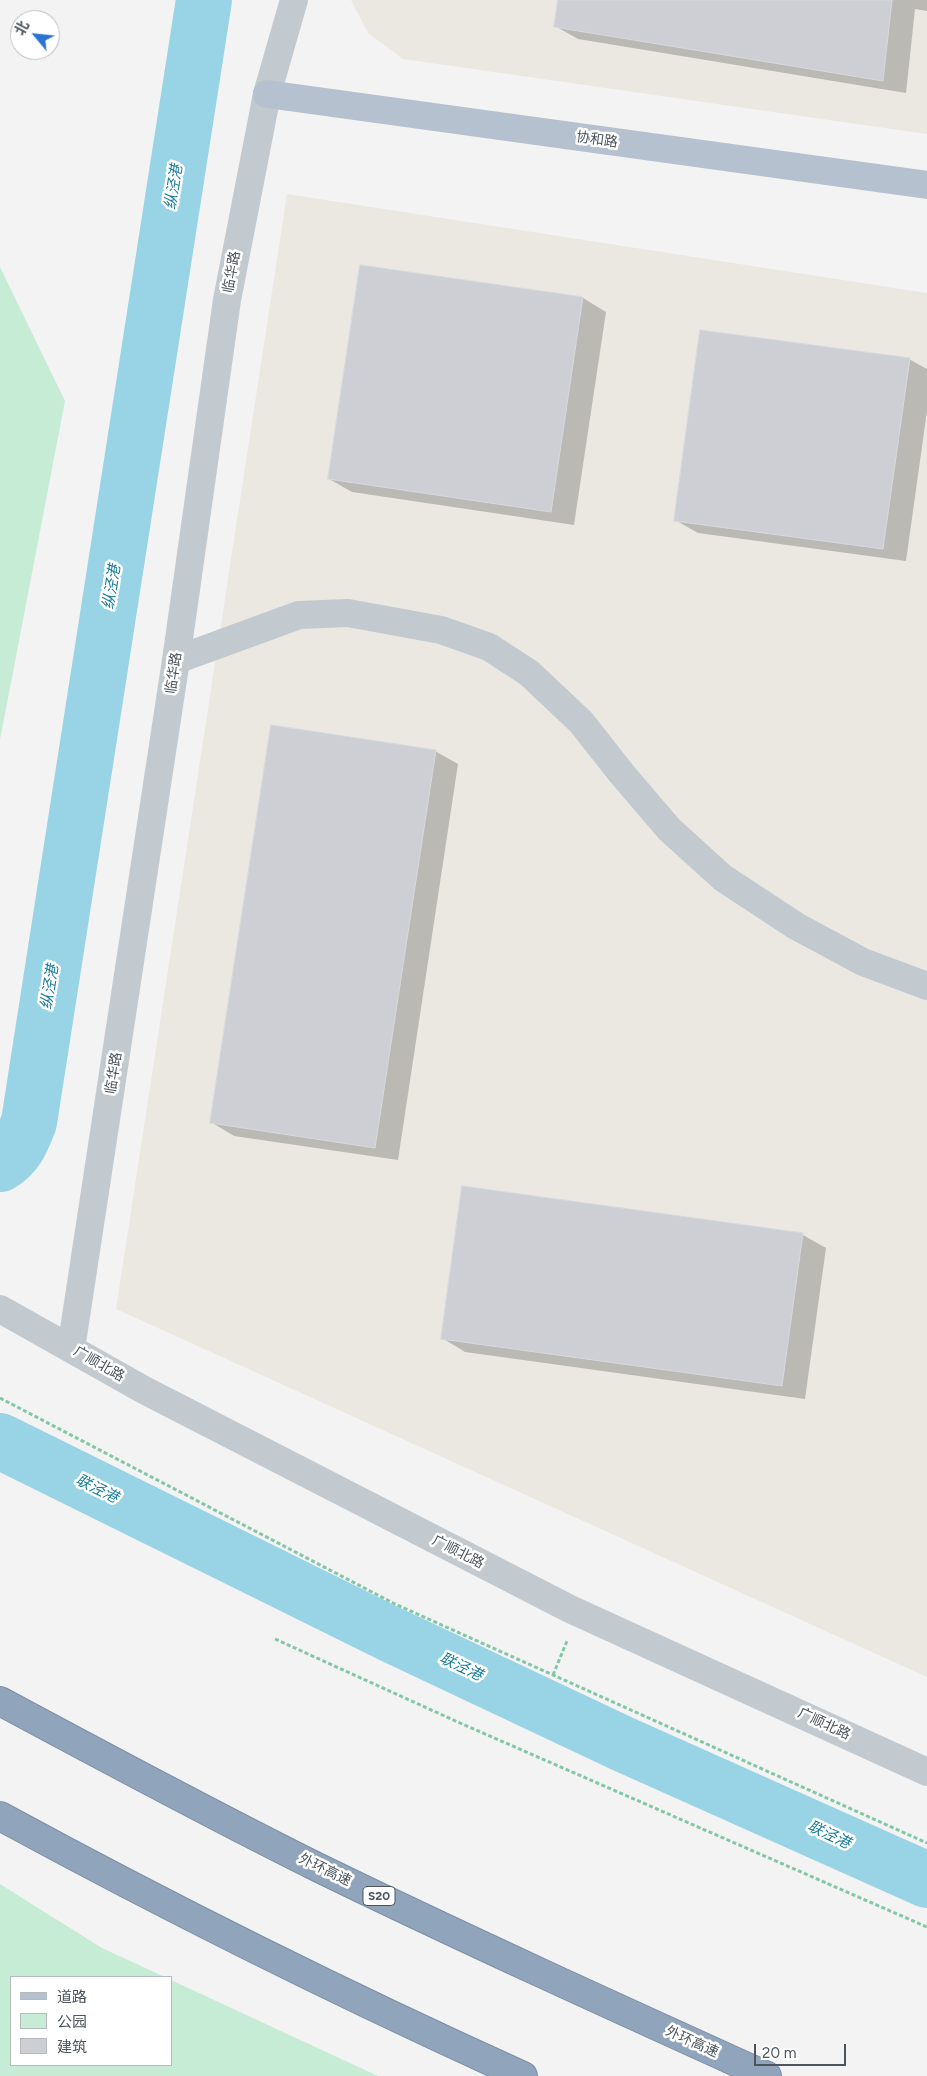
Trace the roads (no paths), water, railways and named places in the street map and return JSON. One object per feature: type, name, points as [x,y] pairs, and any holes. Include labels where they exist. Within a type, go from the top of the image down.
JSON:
[{"type":"highway","name":"外环高速","points":[[0,1701],[113,1762],[318,1867],[523,1966],[767,2076]]},
{"type":"highway","points":[[0,1816],[66,1852],[271,1956],[523,2076]]},
{"type":"main road","name":"协和路","points":[[267,94],[927,185]]},
{"type":"street","name":"临华路","points":[[71,1349],[176,660],[227,300],[267,94],[294,0]]},
{"type":"street","points":[[176,660],[299,615],[348,613],[441,630],[489,647],[530,673],[581,722],[669,829],[723,878],[796,926],[863,962],[927,986]]},
{"type":"street","name":"广顺北路","points":[[0,1309],[144,1390],[332,1488],[578,1612],[927,1772]]},
{"type":"waterway","name":"纵泾港","points":[[0,1164],[15,1151],[29,1122],[204,0]]},
{"type":"waterway","name":"联泾港","points":[[0,1441],[392,1635],[623,1744],[927,1880]]}]
